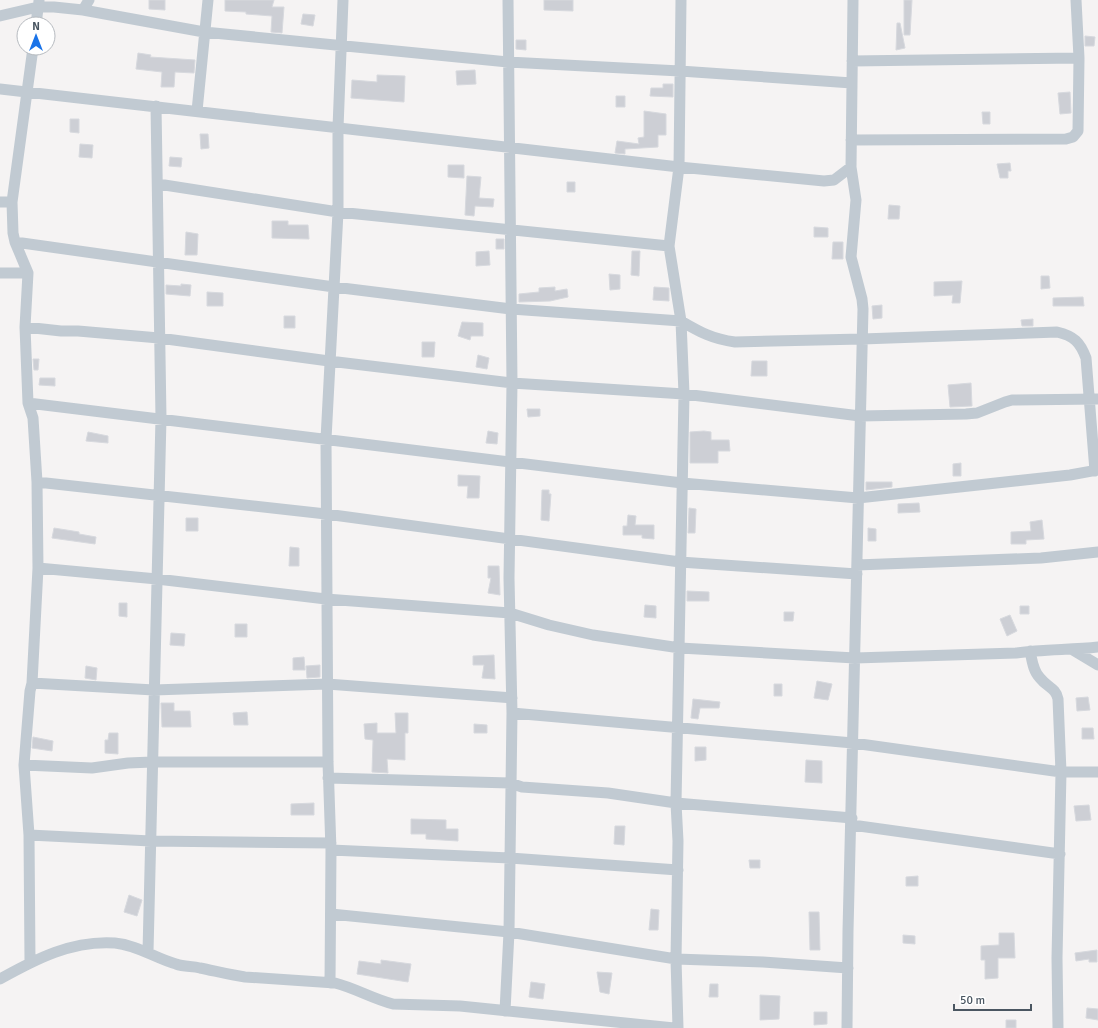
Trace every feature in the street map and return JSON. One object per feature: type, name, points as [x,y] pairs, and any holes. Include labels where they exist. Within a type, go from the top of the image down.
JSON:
[{"type":"street","points":[[83,10],[90,0]]},
{"type":"street","points":[[196,111],[208,0]]},
{"type":"street","points":[[330,983],[331,846],[328,778],[326,439],[338,212],[338,128],[343,0]]},
{"type":"street","points":[[505,1011],[509,932],[512,713],[509,538],[512,383],[508,0]]},
{"type":"street","points":[[678,1028],[676,959],[678,841],[676,803],[684,394],[681,321],[668,246],[679,167],[681,0]]},
{"type":"street","points":[[847,1028],[862,339],[862,299],[851,257],[856,200],[851,168],[853,0]]},
{"type":"street","points":[[851,140],[1066,139],[1073,137],[1078,131],[1079,58],[1076,0]]},
{"type":"street","points":[[37,16],[39,4]]},
{"type":"street","points":[[0,16],[39,4],[83,10],[204,32],[342,46],[508,62],[680,71],[852,83]]},
{"type":"street","points":[[30,962],[29,835],[24,765],[30,691],[32,683],[38,568],[37,482],[33,418],[28,403],[25,327],[28,273],[15,242],[13,233],[12,202],[32,56]]},
{"type":"street","points":[[852,61],[1079,58]]},
{"type":"street","points":[[0,89],[679,167],[824,181],[834,180],[851,168]]},
{"type":"street","points":[[148,952],[161,418],[158,338],[158,184],[156,106]]},
{"type":"street","points":[[158,184],[338,212],[668,246]]},
{"type":"street","points":[[0,202],[12,202]]},
{"type":"street","points":[[15,242],[334,287],[511,309],[681,321],[707,336],[734,342],[1058,332],[1067,334],[1076,340],[1083,348],[1086,358],[1094,399],[1096,471],[858,498],[682,483],[161,418],[28,403]]},
{"type":"street","points":[[0,273],[28,273]]},
{"type":"street","points":[[25,327],[158,338],[329,361],[512,383],[684,394],[860,416],[966,414],[977,413],[1012,400],[1094,399]]},
{"type":"street","points":[[37,482],[326,514],[680,562],[857,570],[1041,558],[1098,552]]},
{"type":"street","points":[[38,568],[157,579],[326,599],[510,613],[549,625],[593,635],[680,648],[855,658],[1016,653],[1038,650],[1073,650],[1098,647]]},
{"type":"street","points":[[1073,650],[1098,666]]},
{"type":"street","points":[[1030,651],[1032,663],[1040,678],[1057,694],[1061,772],[1057,958],[1058,1028]]},
{"type":"street","points":[[32,683],[154,690],[328,684],[512,698]]},
{"type":"street","points":[[512,713],[853,743],[1061,772],[1098,772]]},
{"type":"street","points":[[24,765],[92,768],[128,763],[152,762],[328,762]]},
{"type":"street","points":[[328,778],[510,783],[539,789],[608,793],[676,803],[852,822],[1060,854]]},
{"type":"street","points":[[29,835],[151,841],[331,846],[678,870]]},
{"type":"street","points":[[331,914],[509,932],[676,959],[763,962],[848,968]]},
{"type":"street","points":[[0,979],[30,962],[54,952],[84,944],[115,943],[148,952],[176,964],[245,977],[342,985],[383,1002],[393,1004],[460,1006],[674,1028]]},
{"type":"building","points":[[149,0],[165,0],[165,10],[149,9]]},
{"type":"building","points":[[225,0],[274,0],[272,7],[284,7],[282,33],[271,32],[272,16],[246,14],[246,12],[225,11]]},
{"type":"building","points":[[544,0],[573,0],[573,11],[544,10]]},
{"type":"building","points":[[904,0],[912,0],[910,35],[904,35]]},
{"type":"building","points":[[303,14],[315,15],[313,26],[301,24]]},
{"type":"building","points":[[897,23],[900,23],[905,48],[896,50]]},
{"type":"building","points":[[1085,36],[1095,37],[1094,46],[1085,46]]},
{"type":"building","points":[[516,40],[526,40],[526,50],[516,49]]},
{"type":"building","points":[[138,53],[151,55],[150,57],[195,60],[194,73],[175,72],[174,87],[161,87],[162,72],[136,69]]},
{"type":"building","points":[[475,70],[476,84],[457,85],[456,71]]},
{"type":"building","points":[[377,75],[405,76],[404,102],[351,98],[352,80],[377,82]]},
{"type":"building","points":[[663,84],[673,84],[673,97],[650,96],[651,88],[663,88]]},
{"type":"building","points":[[1070,92],[1071,113],[1060,114],[1058,93]]},
{"type":"building","points":[[616,96],[625,96],[625,107],[616,107]]},
{"type":"building","points":[[644,111],[666,114],[666,135],[658,135],[658,147],[625,149],[625,154],[615,153],[617,141],[639,144],[638,138],[644,137]]},
{"type":"building","points":[[982,112],[990,112],[990,124],[983,124]]},
{"type":"building","points":[[70,119],[79,119],[79,133],[70,132]]},
{"type":"building","points":[[200,134],[208,134],[209,148],[201,149]]},
{"type":"building","points":[[80,144],[93,145],[92,158],[79,157]]},
{"type":"building","points":[[170,157],[182,158],[181,167],[169,166]]},
{"type":"building","points":[[1010,163],[1011,171],[1008,171],[1008,178],[1000,178],[997,164]]},
{"type":"building","points":[[448,165],[464,165],[464,178],[448,177]]},
{"type":"building","points":[[467,176],[481,177],[479,198],[494,199],[493,207],[475,206],[474,216],[465,215]]},
{"type":"building","points":[[567,182],[575,182],[575,192],[567,192]]},
{"type":"building","points":[[889,205],[900,206],[899,219],[888,219]]},
{"type":"building","points":[[272,221],[288,221],[288,225],[308,225],[309,239],[272,238]]},
{"type":"building","points":[[814,227],[828,228],[828,237],[814,237]]},
{"type":"building","points":[[186,232],[198,234],[197,255],[185,255]]},
{"type":"building","points":[[496,239],[504,239],[504,249],[496,249]]},
{"type":"building","points":[[833,242],[843,242],[843,259],[832,259]]},
{"type":"building","points":[[489,251],[490,265],[476,266],[476,252]]},
{"type":"building","points":[[632,251],[640,251],[639,276],[631,275]]},
{"type":"building","points":[[609,274],[620,275],[620,289],[610,290]]},
{"type":"building","points":[[1041,276],[1049,276],[1050,288],[1041,289]]},
{"type":"building","points":[[962,281],[960,303],[952,303],[953,295],[934,296],[934,282]]},
{"type":"building","points":[[181,284],[191,285],[190,296],[166,294],[166,285],[181,286]]},
{"type":"building","points":[[555,287],[555,291],[567,289],[568,297],[550,301],[519,302],[519,294],[539,292],[539,288]]},
{"type":"building","points":[[654,287],[669,288],[669,301],[653,300]]},
{"type":"building","points":[[207,292],[223,293],[223,306],[207,306]]},
{"type":"building","points":[[1083,297],[1084,306],[1053,306],[1053,298]]},
{"type":"building","points":[[882,305],[882,318],[873,319],[872,306]]},
{"type":"building","points":[[284,316],[295,316],[295,328],[284,328]]},
{"type":"building","points":[[1033,319],[1033,326],[1022,326],[1021,320]]},
{"type":"building","points":[[462,322],[483,323],[483,336],[471,336],[470,340],[458,336]]},
{"type":"building","points":[[422,342],[435,342],[434,357],[422,357]]},
{"type":"building","points":[[478,355],[489,358],[487,369],[476,367]]},
{"type":"building","points":[[33,359],[39,359],[38,370],[34,370]]},
{"type":"building","points":[[752,361],[767,361],[767,376],[751,376]]},
{"type":"building","points":[[40,378],[55,378],[55,386],[39,385]]},
{"type":"building","points":[[971,383],[972,406],[950,407],[948,385]]},
{"type":"building","points":[[527,409],[540,409],[540,416],[528,417]]},
{"type":"building","points":[[488,431],[498,433],[497,444],[486,443]]},
{"type":"building","points":[[88,432],[108,436],[108,443],[86,441]]},
{"type":"building","points":[[690,432],[711,432],[711,440],[729,440],[730,451],[718,451],[718,463],[690,463]]},
{"type":"building","points":[[961,463],[961,476],[953,476],[953,464]]},
{"type":"building","points":[[458,475],[480,476],[479,498],[467,498],[468,486],[458,486]]},
{"type":"building","points":[[866,482],[892,482],[892,487],[866,490]]},
{"type":"building","points":[[542,490],[549,490],[549,494],[551,494],[549,521],[541,520]]},
{"type":"building","points":[[919,503],[920,512],[898,513],[898,504]]},
{"type":"building","points":[[689,508],[696,509],[695,533],[688,533]]},
{"type":"building","points":[[628,515],[636,516],[635,525],[654,525],[654,539],[642,538],[642,535],[623,535],[623,526],[627,526]]},
{"type":"building","points":[[186,518],[198,518],[198,531],[186,531]]},
{"type":"building","points":[[1042,520],[1044,539],[1026,540],[1026,544],[1011,544],[1011,532],[1031,531],[1030,522]]},
{"type":"building","points":[[54,528],[79,532],[79,534],[96,537],[95,544],[52,538]]},
{"type":"building","points":[[868,528],[876,529],[876,541],[868,541]]},
{"type":"building","points":[[290,547],[299,548],[299,566],[289,566]]},
{"type":"building","points":[[488,566],[499,566],[500,595],[488,593],[491,578],[488,578]]},
{"type":"building","points":[[687,591],[709,592],[709,601],[687,601]]},
{"type":"building","points":[[119,603],[127,603],[127,617],[119,616]]},
{"type":"building","points":[[645,605],[656,606],[656,618],[644,617]]},
{"type":"building","points":[[1020,606],[1029,606],[1029,614],[1020,614]]},
{"type":"building","points":[[784,612],[794,612],[793,621],[784,621]]},
{"type":"building","points":[[1010,615],[1017,631],[1007,636],[1000,619]]},
{"type":"building","points":[[235,624],[247,624],[247,637],[235,637]]},
{"type":"building","points":[[171,633],[185,634],[184,646],[170,645]]},
{"type":"building","points":[[494,655],[495,679],[482,678],[484,665],[473,665],[473,656]]},
{"type":"building","points":[[304,657],[305,670],[293,670],[293,658]]},
{"type":"building","points":[[320,665],[320,677],[307,678],[306,666]]},
{"type":"building","points":[[86,666],[97,668],[96,680],[85,678]]},
{"type":"building","points":[[817,681],[832,684],[828,700],[814,698]]},
{"type":"building","points":[[774,684],[782,684],[782,696],[774,696]]},
{"type":"building","points":[[1088,697],[1090,710],[1077,711],[1076,698]]},
{"type":"building","points":[[693,699],[720,702],[719,708],[700,708],[698,719],[691,718]]},
{"type":"building","points":[[161,703],[174,703],[174,711],[190,711],[191,727],[162,727]]},
{"type":"building","points":[[247,712],[248,725],[234,725],[233,713]]},
{"type":"building","points":[[395,713],[408,713],[408,733],[405,733],[405,760],[387,759],[388,773],[372,772],[373,740],[365,739],[364,724],[377,723],[377,733],[396,733]]},
{"type":"building","points":[[474,724],[487,725],[487,733],[474,733]]},
{"type":"building","points":[[1082,728],[1093,728],[1094,739],[1082,739]]},
{"type":"building","points":[[109,733],[118,733],[118,754],[105,753],[105,740],[108,740]]},
{"type":"building","points":[[33,737],[53,741],[52,751],[32,748]]},
{"type":"building","points":[[695,747],[706,747],[706,760],[695,761]]},
{"type":"building","points":[[806,760],[822,761],[822,783],[805,782]]},
{"type":"building","points":[[314,803],[314,815],[291,815],[291,804]]},
{"type":"building","points":[[1089,805],[1091,820],[1076,821],[1074,806]]},
{"type":"building","points":[[411,819],[446,820],[446,829],[458,829],[458,841],[426,839],[426,834],[411,834]]},
{"type":"building","points":[[615,826],[625,826],[624,845],[614,844]]},
{"type":"building","points":[[749,860],[760,860],[760,868],[750,868]]},
{"type":"building","points":[[918,876],[918,886],[906,886],[906,877]]},
{"type":"building","points":[[129,895],[142,900],[137,916],[124,912]]},
{"type":"building","points":[[651,909],[659,910],[658,930],[649,930]]},
{"type":"building","points":[[809,912],[819,912],[820,950],[810,950]]},
{"type":"building","points":[[999,933],[1014,933],[1015,958],[998,958],[998,978],[985,979],[985,960],[981,960],[981,946],[999,945]]},
{"type":"building","points":[[903,935],[915,936],[915,944],[903,943]]},
{"type":"building","points":[[1097,950],[1097,962],[1089,962],[1089,959],[1076,961],[1075,953]]},
{"type":"building","points":[[381,960],[411,964],[408,982],[357,974],[359,961],[381,964]]},
{"type":"building","points":[[597,972],[612,973],[609,994],[600,992]]},
{"type":"building","points":[[531,982],[545,984],[543,999],[529,997]]},
{"type":"building","points":[[710,984],[718,984],[718,997],[709,997]]},
{"type":"building","points":[[760,995],[780,996],[779,1019],[760,1020]]},
{"type":"building","points":[[1087,1008],[1098,1009],[1098,1020],[1086,1018]]},
{"type":"building","points":[[814,1012],[827,1012],[827,1024],[814,1025]]},
{"type":"building","points":[[1006,1020],[1016,1020],[1016,1028],[1006,1028]]}]
